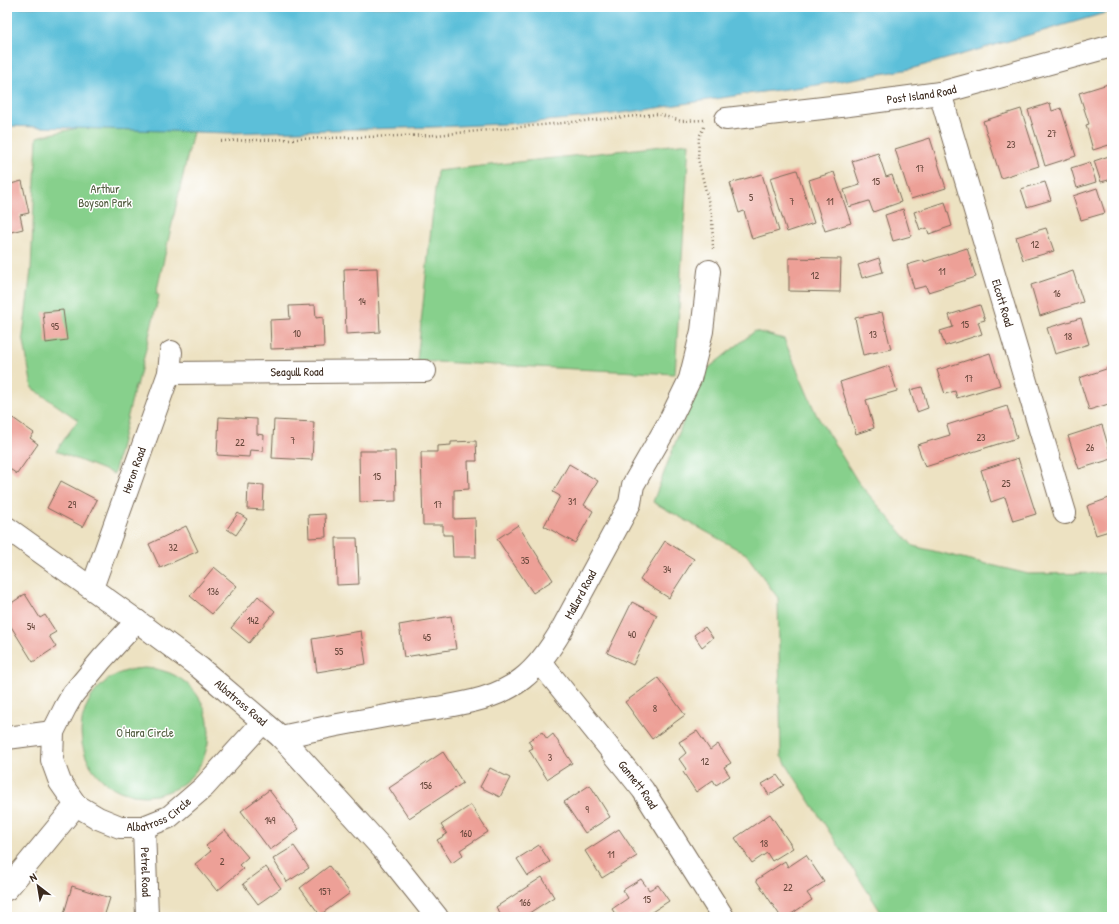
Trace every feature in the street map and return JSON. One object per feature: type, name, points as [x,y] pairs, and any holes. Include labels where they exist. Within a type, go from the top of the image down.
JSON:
[{"type":"street","name":"Post Island Road","points":[[726,119],[940,93],[1112,46]]},
{"type":"street","name":"Elcott Road","points":[[940,93],[1065,512]]},
{"type":"street","name":"Mallard Road","points":[[281,736],[466,703],[496,694],[522,679],[540,662],[562,629],[630,503],[633,485],[668,424],[690,379],[702,331],[710,271]]},
{"type":"street","name":"Seagull Road","points":[[170,362],[425,371]]},
{"type":"street","name":"Heron Road","points":[[92,588],[170,362]]},
{"type":"street","name":"Albatross Road","points":[[7,528],[92,588],[200,668],[281,736],[382,848],[437,917]]},
{"type":"street","name":"Albatross Circle","points":[[137,621],[102,659],[74,694],[53,732],[52,760],[60,782],[76,805],[98,818],[120,827],[144,827],[169,816],[204,787],[263,722]]},
{"type":"street","name":"Gannett Road","points":[[540,662],[643,790],[723,917]]},
{"type":"street","points":[[7,738],[53,732]]},
{"type":"street","points":[[7,889],[76,805]]},
{"type":"street","name":"Petrel Road","points":[[144,827],[147,917]]},
{"type":"path","points":[[221,141],[436,135],[658,114],[681,120],[708,119],[699,136],[698,159],[712,216],[713,251],[710,271]]},
{"type":"green space","name":"Arthur Boyson Park","points":[[114,120],[195,123],[156,294],[159,295],[114,474],[56,451],[78,420],[32,388],[23,336],[31,270],[37,137]]},
{"type":"green space","points":[[689,143],[675,374],[417,361],[437,171]]},
{"type":"green space","points":[[755,331],[784,339],[816,414],[858,482],[913,546],[1028,574],[1112,573],[1112,917],[884,917],[781,756],[778,598],[746,554],[653,502],[701,374]]},
{"type":"green space","name":"O'Hara Circle","points":[[151,668],[175,675],[186,682],[195,691],[204,707],[208,719],[208,745],[202,762],[195,773],[186,782],[175,789],[158,795],[139,796],[115,789],[104,782],[95,773],[88,762],[82,745],[81,726],[88,702],[95,691],[104,682],[115,675],[132,669]]},
{"type":"water","points":[[7,7],[1112,7],[1112,11],[910,69],[817,85],[644,110],[524,123],[229,133],[7,126]]},
{"type":"building","points":[[1108,84],[1112,98],[1112,144],[1093,150],[1086,125],[1089,124],[1079,93]]},
{"type":"building","points":[[1050,103],[1052,111],[1061,108],[1076,156],[1045,166],[1028,110]]},
{"type":"building","points":[[1021,109],[1039,166],[1001,178],[983,121]]},
{"type":"building","points":[[930,138],[946,188],[911,199],[895,149]]},
{"type":"building","points":[[878,153],[886,177],[892,175],[901,202],[873,212],[869,201],[849,207],[844,190],[860,185],[852,161]]},
{"type":"building","points":[[1112,155],[1112,179],[1101,182],[1094,161]]},
{"type":"building","points":[[1090,162],[1096,182],[1077,188],[1071,168]]},
{"type":"building","points":[[797,170],[814,223],[787,232],[770,178]]},
{"type":"building","points":[[834,172],[851,223],[825,231],[809,180]]},
{"type":"building","points":[[762,174],[779,231],[752,239],[744,211],[739,213],[730,183]]},
{"type":"building","points":[[22,181],[29,213],[20,215],[23,229],[7,233],[7,185]]},
{"type":"building","points":[[1045,182],[1051,200],[1027,207],[1021,189]]},
{"type":"building","points":[[1097,188],[1105,213],[1081,220],[1073,196]]},
{"type":"building","points":[[945,202],[952,226],[929,234],[927,228],[920,230],[914,212]]},
{"type":"building","points":[[903,209],[911,236],[893,241],[885,215]]},
{"type":"building","points":[[1046,228],[1054,251],[1023,260],[1016,237]]},
{"type":"building","points":[[967,248],[976,277],[928,292],[926,286],[914,289],[907,265],[924,260],[924,262]]},
{"type":"building","points":[[789,258],[841,259],[840,292],[789,291]]},
{"type":"building","points":[[879,258],[883,272],[862,278],[858,265]]},
{"type":"building","points":[[377,268],[380,332],[346,334],[344,269]]},
{"type":"building","points":[[1073,271],[1083,302],[1040,316],[1031,285]]},
{"type":"building","points":[[315,305],[316,318],[323,317],[324,347],[271,349],[270,320],[290,319],[289,306]]},
{"type":"building","points":[[980,305],[985,320],[978,322],[982,334],[945,346],[940,331],[953,327],[949,315]]},
{"type":"building","points":[[63,310],[67,340],[46,343],[43,312]]},
{"type":"building","points":[[882,312],[891,349],[863,355],[855,318]]},
{"type":"building","points":[[1081,318],[1089,344],[1055,354],[1047,328]]},
{"type":"building","points":[[990,353],[1000,385],[957,398],[955,391],[945,394],[937,370]]},
{"type":"building","points":[[889,366],[897,391],[866,400],[874,428],[856,434],[840,382]]},
{"type":"building","points":[[1112,367],[1112,403],[1089,410],[1079,378]]},
{"type":"building","points":[[922,387],[928,408],[917,412],[910,390]]},
{"type":"building","points":[[1007,406],[1017,438],[925,467],[917,445],[950,435],[947,425]]},
{"type":"building","points":[[219,417],[257,419],[257,434],[264,435],[263,451],[250,450],[249,457],[217,455]]},
{"type":"building","points":[[13,418],[34,433],[30,438],[38,444],[17,474],[7,467],[7,422],[9,423]]},
{"type":"building","points":[[274,420],[314,422],[312,460],[272,458]]},
{"type":"building","points":[[1102,425],[1112,459],[1079,469],[1068,436]]},
{"type":"building","points":[[476,441],[477,461],[468,461],[469,489],[454,490],[454,519],[475,518],[476,557],[453,557],[452,535],[443,535],[443,525],[423,525],[421,452],[437,452],[437,446],[451,445],[451,442]]},
{"type":"building","points":[[359,451],[395,451],[396,501],[360,502]]},
{"type":"building","points":[[1018,458],[1036,514],[1013,521],[1005,497],[991,502],[981,470]]},
{"type":"building","points":[[569,464],[598,481],[584,505],[593,511],[575,543],[544,526],[560,496],[553,492]]},
{"type":"building","points":[[61,481],[97,500],[83,527],[47,508]]},
{"type":"building","points":[[248,484],[264,485],[263,510],[247,509]]},
{"type":"building","points":[[1112,497],[1112,540],[1109,531],[1096,535],[1087,506]]},
{"type":"building","points":[[238,513],[247,519],[236,535],[227,529]]},
{"type":"building","points":[[325,514],[326,537],[309,538],[308,515]]},
{"type":"building","points":[[518,525],[553,580],[533,593],[497,539]]},
{"type":"building","points":[[186,526],[198,551],[160,568],[149,544]]},
{"type":"building","points":[[336,538],[357,538],[359,584],[337,585]]},
{"type":"building","points":[[665,541],[694,559],[669,598],[640,580]]},
{"type":"building","points":[[214,567],[237,586],[212,614],[190,596]]},
{"type":"building","points":[[25,594],[40,618],[45,615],[56,632],[49,636],[56,647],[33,662],[7,620],[7,606]]},
{"type":"building","points":[[258,596],[275,611],[249,643],[231,628]]},
{"type":"building","points":[[632,602],[657,615],[633,665],[607,653]]},
{"type":"building","points":[[451,616],[456,649],[404,657],[399,625]]},
{"type":"building","points":[[705,627],[713,638],[702,647],[694,635]]},
{"type":"building","points":[[361,631],[366,664],[317,672],[312,639]]},
{"type":"building","points":[[658,678],[685,715],[652,739],[625,702]]},
{"type":"building","points":[[697,731],[710,750],[718,744],[731,763],[724,767],[730,776],[716,785],[713,780],[696,792],[683,772],[686,769],[679,759],[686,753],[679,742]]},
{"type":"building","points":[[542,732],[547,739],[553,734],[572,763],[547,779],[529,750],[533,748],[528,741]]},
{"type":"building","points":[[443,752],[463,783],[409,818],[389,788]]},
{"type":"building","points":[[490,768],[510,778],[500,797],[480,787]]},
{"type":"building","points":[[777,775],[784,785],[769,795],[762,784]]},
{"type":"building","points":[[590,785],[610,817],[585,833],[564,802]]},
{"type":"building","points":[[269,790],[299,829],[270,850],[241,811]]},
{"type":"building","points":[[471,805],[488,832],[460,850],[463,855],[452,863],[437,840],[447,834],[441,825]]},
{"type":"building","points":[[770,814],[793,848],[772,861],[767,853],[752,863],[735,838]]},
{"type":"building","points":[[619,829],[637,856],[602,878],[585,851]]},
{"type":"building","points":[[225,830],[248,857],[239,865],[243,869],[217,891],[195,864],[211,851],[206,846]]},
{"type":"building","points":[[539,845],[550,862],[528,876],[517,859]]},
{"type":"building","points":[[294,846],[309,868],[287,882],[273,859]]},
{"type":"building","points":[[806,855],[824,882],[807,893],[812,900],[787,917],[781,917],[756,880],[785,861],[788,867]]},
{"type":"building","points":[[329,866],[350,893],[320,915],[300,888]]},
{"type":"building","points":[[266,867],[281,888],[258,904],[243,884]]},
{"type":"building","points":[[542,877],[554,897],[523,917],[502,917],[496,907]]},
{"type":"building","points":[[641,879],[649,890],[658,885],[669,901],[644,917],[631,917],[630,915],[626,917],[617,917],[612,909],[628,898],[623,890]]},
{"type":"building","points":[[72,886],[110,898],[104,917],[63,917]]},
{"type":"building","points":[[226,915],[226,917],[200,917],[200,916]]}]
